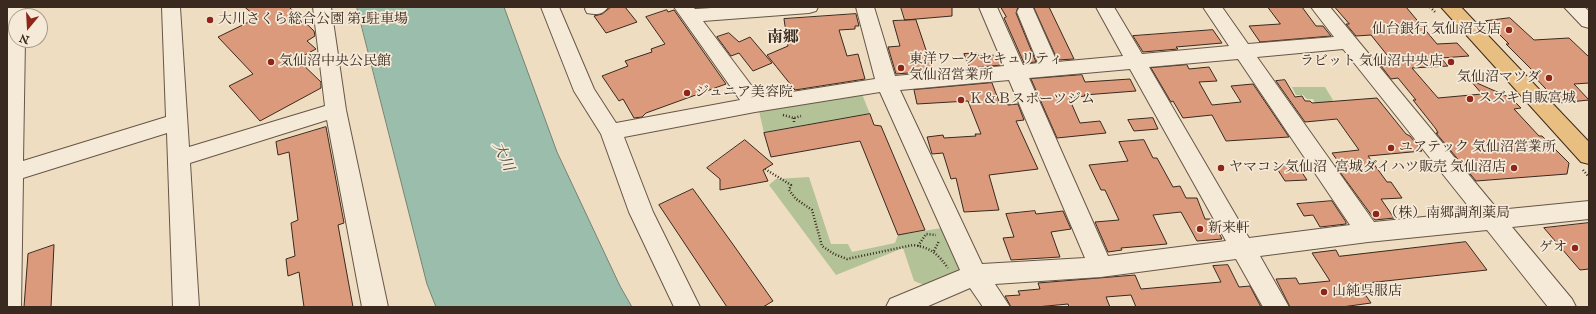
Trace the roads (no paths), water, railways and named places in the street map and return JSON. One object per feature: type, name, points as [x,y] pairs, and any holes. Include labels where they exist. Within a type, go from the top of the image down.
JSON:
[{"type":"main road","points":[[1450,7],[1589,156]]},
{"type":"street","points":[[8,307],[11,66],[16,7]]},
{"type":"street","points":[[171,7],[186,307]]},
{"type":"street","points":[[322,7],[336,110],[375,307]]},
{"type":"street","points":[[550,7],[584,91],[611,132],[641,212],[686,307]]},
{"type":"street","points":[[686,12],[809,7]]},
{"type":"street","points":[[865,7],[886,84],[975,275],[997,307]]},
{"type":"street","points":[[988,7],[1101,267]]},
{"type":"street","points":[[1105,7],[1276,307]]},
{"type":"street","points":[[1212,7],[1368,232]]},
{"type":"street","points":[[1320,7],[1563,307]]},
{"type":"street","points":[[1573,7],[1589,22]]},
{"type":"street","points":[[686,12],[755,105]]},
{"type":"street","points":[[1026,12],[1050,68]]},
{"type":"street","points":[[611,132],[755,105],[886,84],[1136,60],[1348,42]]},
{"type":"street","points":[[179,158],[336,110]]},
{"type":"street","points":[[10,173],[176,122]]},
{"type":"street","points":[[899,307],[975,275],[1101,267],[1368,232],[1589,210]]},
{"type":"water","name":"大川","points":[[357,7],[504,7],[557,152],[620,286],[632,307],[436,307],[427,284]]},
{"type":"place","name":"大川さくら総合公園 第1駐車場","points":[[210,20]]},
{"type":"place","name":"仙台銀行 気仙沼支店","points":[[1509,30]]},
{"type":"place","name":"気仙沼中央公民館","points":[[271,62]]},
{"type":"place","name":"ラビット 気仙沼中央店","points":[[1451,62]]},
{"type":"place","name":"東洋ワークセキュリティ 気仙沼営業所","points":[[901,68]]},
{"type":"place","name":"気仙沼マツダ","points":[[1549,78]]},
{"type":"place","name":"ジュニア美容院","points":[[687,93]]},
{"type":"place","name":"スズキ自販宮城","points":[[1470,99]]},
{"type":"place","name":"Ｋ＆Ｂスポーツジム","points":[[961,100]]},
{"type":"place","name":"ユアテック 気仙沼営業所","points":[[1391,148]]},
{"type":"place","name":"ヤマコン気仙沼","points":[[1221,168]]},
{"type":"place","name":"宮城ダイハツ販売 気仙沼店","points":[[1514,168]]},
{"type":"place","name":"（株）南郷調剤薬局","points":[[1376,214]]},
{"type":"place","name":"新来軒","points":[[1200,229]]},
{"type":"place","name":"ゲオ","points":[[1575,248]]},
{"type":"place","name":"山純呉服店","points":[[1324,292]]},
{"type":"district","name":"南郷","points":[[783,39]]}]
